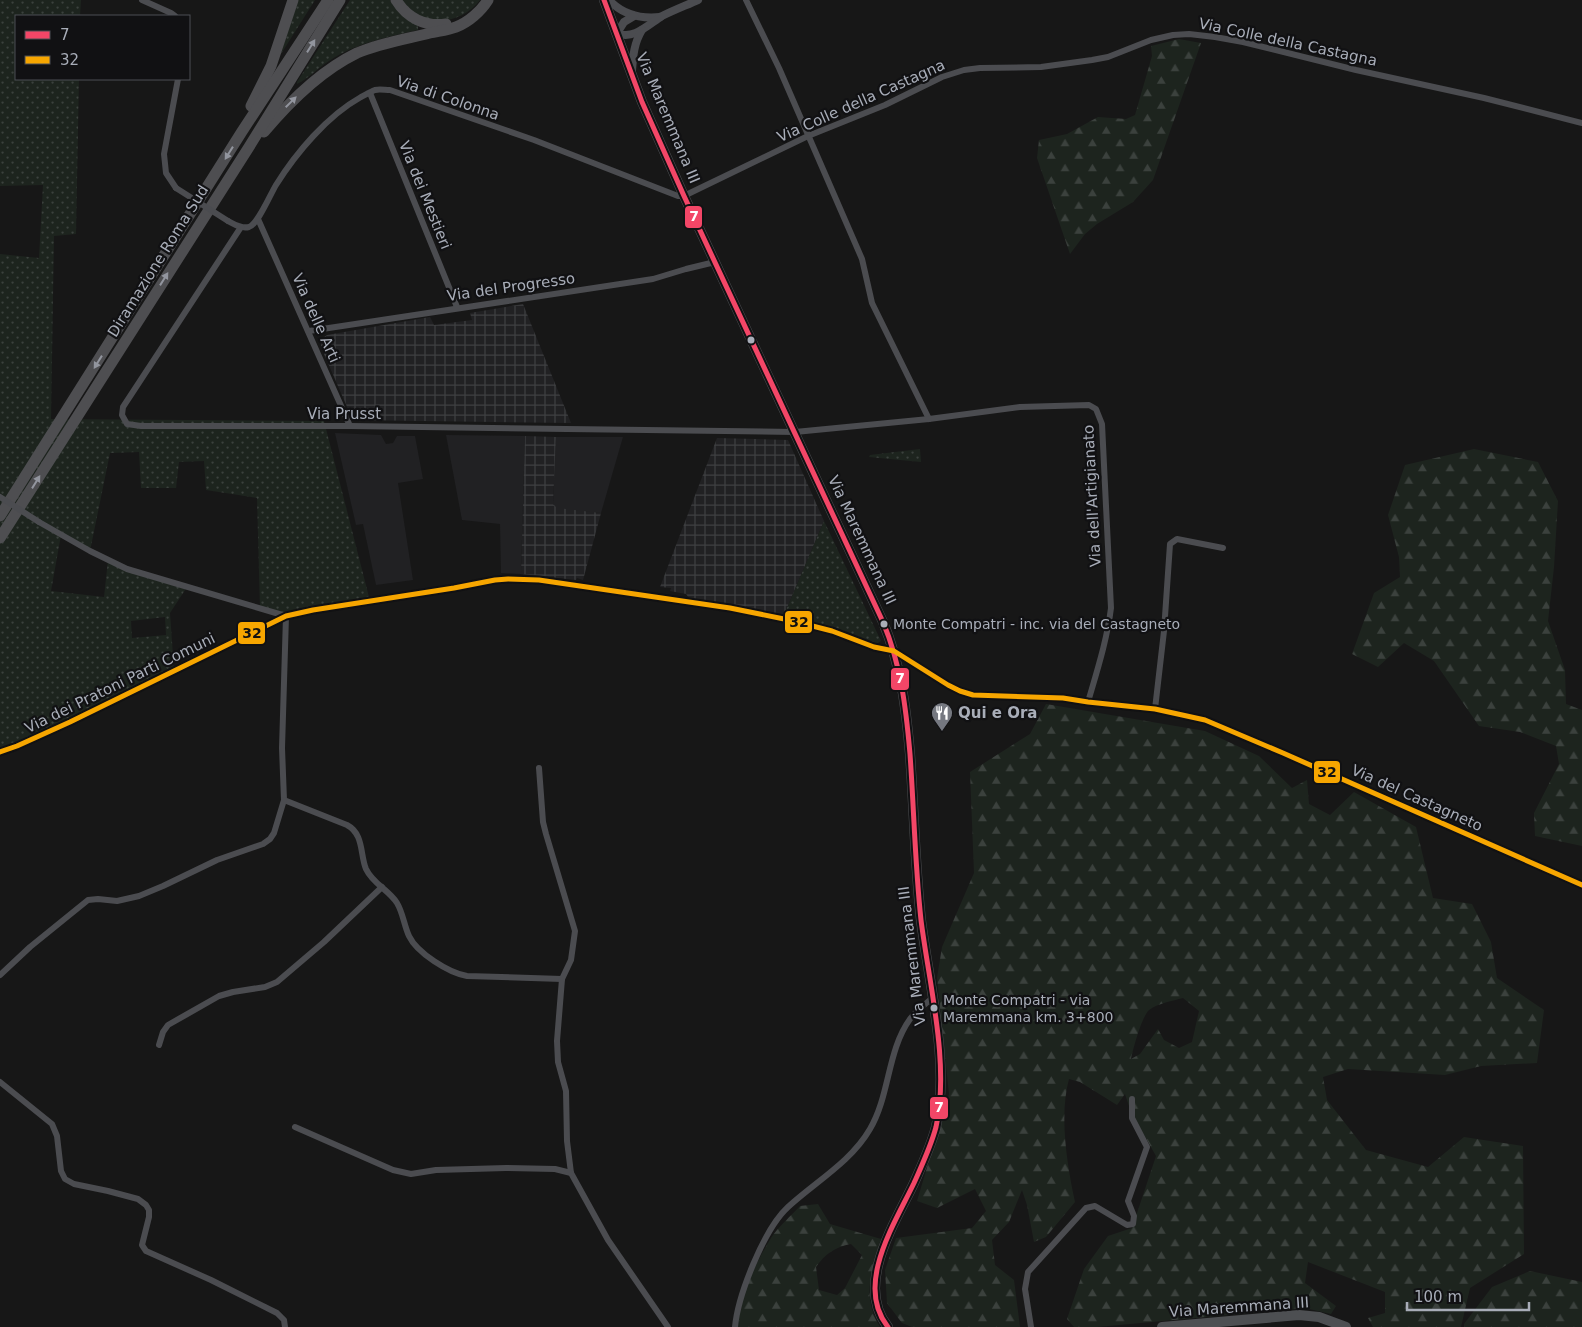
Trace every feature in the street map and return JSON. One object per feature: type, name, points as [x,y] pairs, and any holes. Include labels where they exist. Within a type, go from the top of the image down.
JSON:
[{"type":"highway","points":[[241,133],[246,117],[271,66],[293,0]]},
{"type":"highway","name":"Diramazione Roma Sud","points":[[0,516],[241,133],[328,0]]},
{"type":"highway","name":"Diramazione Roma Sud","points":[[0,538],[249,147],[340,0]]},
{"type":"highway","points":[[396,0],[407,14],[423,23],[439,25],[465,22]]},
{"type":"highway","points":[[249,147],[297,97],[324,73],[340,62],[359,52],[393,41],[451,28],[475,15],[488,0]]},
{"type":"main road","name":"Via Maremmana III","points":[[604,0],[649,118],[883,622],[894,651],[902,681],[906,708],[921,913],[940,1066],[940,1105],[931,1142],[914,1184],[888,1236],[878,1266],[876,1300],[879,1314],[888,1327]]},
{"type":"main road","name":"Via Maremmana III","points":[[1162,1327],[1299,1316],[1319,1317],[1346,1327]]},
{"type":"street","points":[[142,0],[174,15]]},
{"type":"street","points":[[609,0],[614,6],[634,16],[646,18],[662,16]]},
{"type":"street","points":[[634,16],[624,22],[617,33],[628,35],[642,30],[662,16],[698,0]]},
{"type":"street","points":[[746,0],[779,68],[862,259],[872,302],[929,418]]},
{"type":"street","points":[[632,76],[634,50],[642,30]]},
{"type":"street","name":"Via Colle della Castagna","points":[[684,196],[808,136],[964,70],[1041,67],[1092,60],[1108,57],[1151,40],[1173,35],[1189,34],[1243,42],[1356,70],[1484,98],[1582,123]]},
{"type":"street","points":[[178,80],[164,154],[166,173],[176,188],[241,228],[250,227],[258,219]]},
{"type":"street","name":"Via di Colonna","points":[[258,219],[276,185],[296,155],[333,116],[353,102],[376,90],[390,90],[534,140],[673,195],[684,196]]},
{"type":"street","name":"Via dei Mestieri","points":[[370,93],[457,307]]},
{"type":"street","name":"Via delle Arti","points":[[258,219],[350,426]]},
{"type":"street","name":"Via Prusst","points":[[241,228],[124,407],[122,415],[124,420],[130,425],[796,432]]},
{"type":"street","name":"Via del Progresso","points":[[309,331],[457,307],[653,279],[715,262]]},
{"type":"street","name":"Via dell'Artigianato","points":[[796,432],[1020,407],[1089,405],[1096,409],[1102,424],[1111,608],[1106,637],[1088,702]]},
{"type":"street","points":[[0,497],[90,551],[127,569],[286,616],[282,748],[284,800],[275,830],[267,842],[217,860],[138,896],[117,901],[88,900],[24,952],[0,975]]},
{"type":"street","points":[[1155,709],[1164,631],[1170,544],[1177,539],[1223,548]]},
{"type":"street","name":"Via dei Pratoni Parti Comuni","points":[[0,752],[70,722],[286,616],[495,580],[520,579],[586,586],[744,611],[789,620],[832,632],[874,647],[894,651]]},
{"type":"street","name":"Via del Castagneto","points":[[894,651],[948,685],[973,695],[1064,698],[1155,709],[1205,720],[1442,822],[1582,885]]},
{"type":"street","points":[[540,768],[543,822],[575,931],[571,960],[562,979],[557,1038],[557,1053],[566,1091],[567,1141],[571,1173],[602,1232],[668,1327]]},
{"type":"street","points":[[284,800],[353,828],[359,839],[367,872],[398,904],[412,943],[424,953],[452,971],[467,976],[562,979]]},
{"type":"street","points":[[158,1045],[168,1025],[213,999],[229,993],[265,987],[279,980],[324,942],[382,887]]},
{"type":"street","points":[[735,1327],[737,1310],[742,1295],[758,1256],[775,1223],[789,1206],[833,1170],[864,1138],[879,1109],[894,1056],[904,1031],[913,1016],[932,998]]},
{"type":"street","points":[[0,1082],[52,1124],[57,1136],[61,1171],[65,1179],[74,1184],[138,1199],[146,1205],[149,1210],[149,1217],[142,1245],[146,1251],[211,1280],[277,1313],[283,1318],[285,1327]]},
{"type":"street","points":[[1030,1327],[1025,1289],[1028,1272],[1086,1208],[1096,1206],[1127,1226],[1133,1224],[1134,1216],[1128,1201],[1147,1147],[1132,1118],[1132,1099]]},
{"type":"street","points":[[295,1127],[393,1170],[408,1174],[436,1170],[506,1168],[554,1169],[571,1173]]},
{"type":"shaded area","points":[[523,304],[571,423],[355,420],[351,416],[321,347],[323,338],[327,335],[430,317],[434,325],[472,320],[470,313]]},
{"type":"shaded area","points":[[335,433],[381,435],[386,444],[393,443],[397,436],[415,436],[423,479],[398,483],[413,580],[376,585],[363,524],[356,525]]},
{"type":"shaded area","points":[[446,435],[525,436],[521,574],[501,573],[500,524],[462,520]]},
{"type":"shaded area","points":[[525,436],[556,437],[553,504],[557,508],[601,513],[583,580],[521,574]]},
{"type":"shaded area","points":[[556,437],[623,437],[601,513],[557,509],[553,504]]},
{"type":"shaded area","points":[[717,438],[788,440],[824,521],[784,615],[689,598],[686,594],[670,591],[671,588],[660,587]]},
{"type":"green space","points":[[0,0],[81,0],[80,15],[15,15],[15,80],[79,80],[76,234],[54,236],[51,419],[324,421],[370,601],[286,616],[260,608],[257,498],[206,490],[204,461],[179,462],[176,488],[141,488],[139,452],[110,453],[90,551],[61,535],[51,591],[104,597],[108,560],[187,587],[170,613],[174,670],[0,752],[0,254],[39,258],[43,185],[0,186]],"holes":[[[165,617],[166,635],[132,638],[131,621]]]},
{"type":"green space","points":[[296,0],[315,0],[281,54]]},
{"type":"green space","points":[[350,0],[390,0],[399,11],[418,26],[418,30],[372,41],[350,50],[329,61],[297,84],[297,82]]},
{"type":"green space","points":[[400,0],[480,0],[474,7],[459,17],[441,21],[423,18],[415,14]]},
{"type":"green space","points":[[1179,39],[1201,43],[1153,180],[1133,202],[1097,224],[1085,234],[1070,254],[1037,158],[1039,140],[1067,134],[1098,117],[1126,119],[1135,115],[1152,56],[1151,46]]},
{"type":"green space","points":[[920,449],[921,462],[869,457],[870,455]]},
{"type":"green space","points":[[1474,449],[1538,462],[1558,501],[1548,621],[1565,670],[1566,704],[1582,710],[1582,846],[1535,836],[1534,813],[1559,764],[1556,746],[1520,732],[1479,726],[1434,661],[1404,643],[1378,667],[1352,654],[1374,593],[1400,577],[1399,557],[1388,515],[1405,465]]},
{"type":"green space","points":[[824,521],[881,641],[876,644],[825,625],[784,615]]},
{"type":"green space","points":[[1046,704],[1205,731],[1259,756],[1292,788],[1307,780],[1309,804],[1330,815],[1354,792],[1416,827],[1433,898],[1472,904],[1491,942],[1497,978],[1544,1010],[1537,1063],[1481,1066],[1445,1075],[1348,1069],[1323,1077],[1327,1100],[1366,1150],[1428,1167],[1464,1137],[1523,1146],[1524,1254],[1470,1288],[1461,1327],[1373,1327],[1368,1318],[1385,1313],[1385,1292],[1308,1262],[1305,1283],[1336,1306],[1331,1314],[1305,1308],[1097,1327],[1074,1327],[1067,1319],[1084,1269],[1108,1236],[1132,1228],[1156,1156],[1131,1112],[1125,1094],[1117,1105],[1080,1082],[1069,1079],[1064,1124],[1069,1172],[1075,1202],[1046,1237],[1034,1242],[1022,1190],[1009,1222],[992,1240],[995,1265],[1014,1280],[1020,1327],[912,1327],[902,1323],[887,1303],[885,1270],[896,1238],[972,1228],[986,1211],[975,1189],[937,1208],[917,1201],[949,1094],[937,978],[942,947],[974,873],[970,772],[1030,734]],"holes":[[[1183,998],[1199,1011],[1192,1042],[1179,1048],[1164,1040],[1158,1029],[1140,1054],[1131,1059],[1141,1026],[1149,1010],[1161,1004]]]},
{"type":"green space","points":[[818,1204],[830,1224],[881,1239],[870,1283],[871,1305],[880,1327],[738,1327],[741,1304],[745,1292],[765,1248],[781,1225],[800,1206]],"holes":[[[851,1244],[862,1255],[845,1288],[837,1295],[819,1290],[816,1267],[823,1258],[835,1249]]]},
{"type":"green space","points":[[1530,1271],[1582,1282],[1582,1327],[1464,1327],[1464,1324],[1492,1287]]},
{"type":"transit line","name":"7","points":[[604,0],[642,102],[883,622],[898,671],[910,754],[921,920],[937,1024],[941,1077],[940,1103],[934,1134],[914,1183],[888,1235],[876,1274],[875,1292],[879,1310],[888,1327]]},
{"type":"transit line","name":"32","points":[[0,752],[70,722],[286,616],[495,580],[539,580],[730,608],[832,631],[874,647],[894,651],[948,685],[973,695],[1063,698],[1155,709],[1205,720],[1582,885]]},
{"type":"place","name":"Monte Compatri - inc. via del Castagneto","points":[[884,624]]},
{"type":"place","name":"Qui e Ora","points":[[942,732]]},
{"type":"place","name":"Monte Compatri - via Maremmana km. 3+800","points":[[934,1008]]}]
